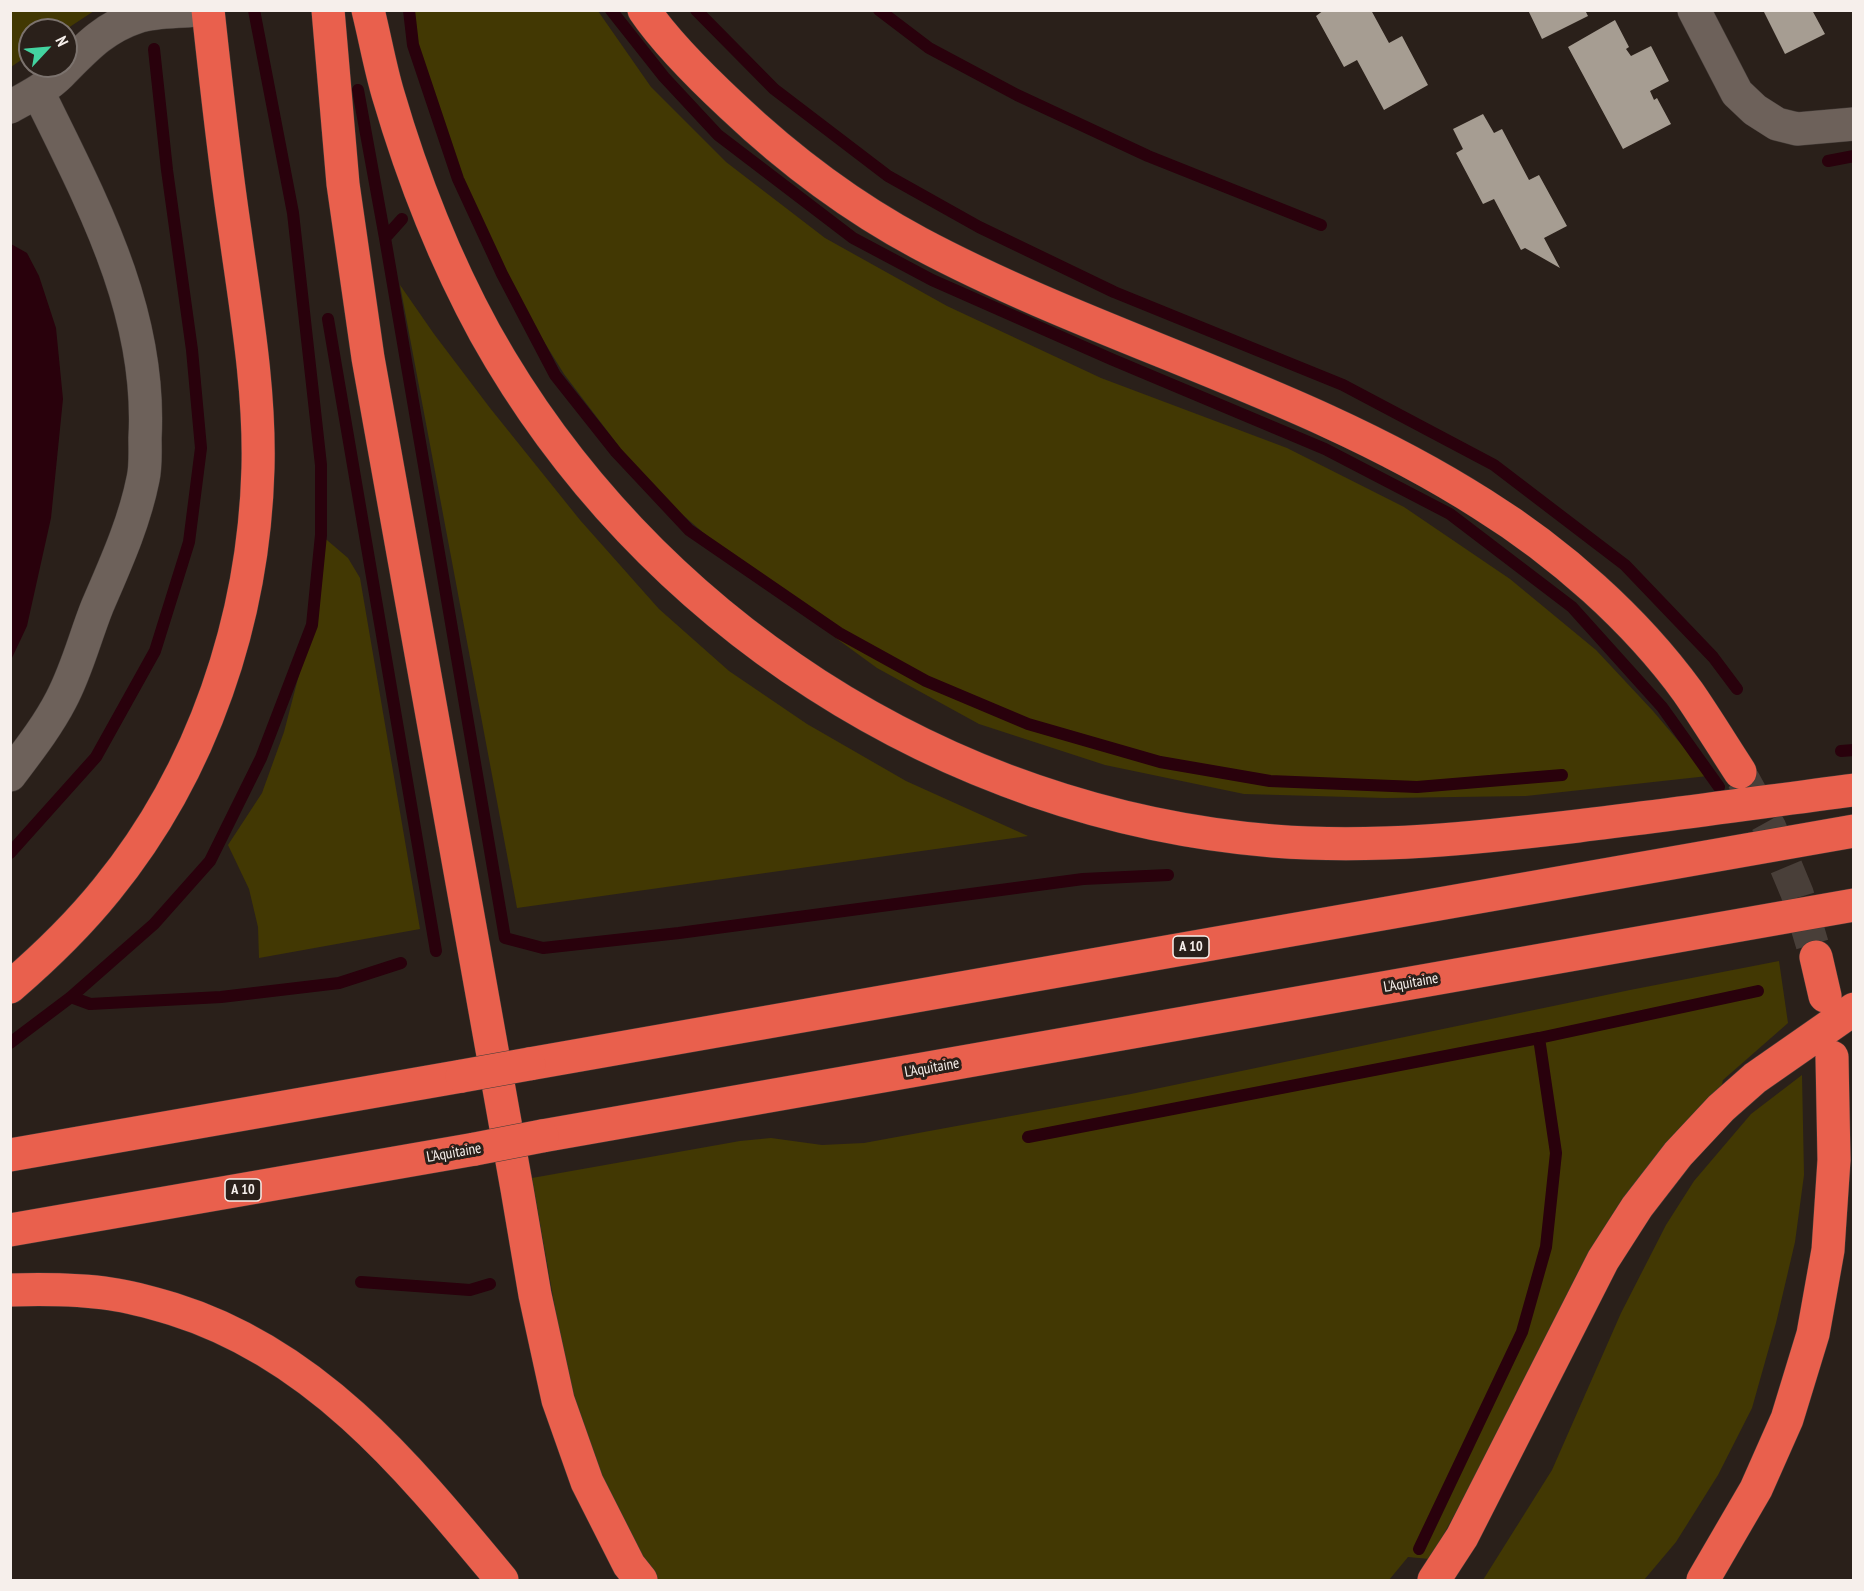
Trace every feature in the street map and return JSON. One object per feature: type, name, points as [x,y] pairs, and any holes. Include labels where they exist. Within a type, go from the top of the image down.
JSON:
[{"type":"highway","points":[[10,987],[53,949],[107,889],[156,820],[182,773],[205,723],[225,668],[243,598],[254,535],[258,467],[256,402],[247,316],[222,141],[208,10]]},
{"type":"highway","points":[[328,10],[343,184],[368,358],[518,1189],[535,1295],[558,1400],[587,1482],[629,1565],[640,1581]]},
{"type":"highway","points":[[368,10],[386,91],[414,175],[446,252],[484,331],[525,399],[569,459],[631,531],[692,590],[741,632],[804,678],[852,708],[908,738],[994,776],[1044,795],[1117,816],[1191,832],[1274,841],[1339,844],[1414,843],[1488,837],[1854,790]]},
{"type":"highway","points":[[644,10],[706,82],[771,143],[843,197],[917,242],[1008,287],[1223,375],[1346,429],[1420,466],[1492,510],[1544,546],[1588,584],[1645,640],[1686,691],[1740,772]]},
{"type":"highway","name":"A 10","points":[[10,1155],[1854,831]]},
{"type":"highway","name":"L'Aquitaine","points":[[10,1230],[1854,905]]},
{"type":"highway","points":[[1434,1581],[1462,1537],[1603,1260],[1637,1207],[1678,1154],[1721,1108],[1839,1003],[1816,957]]},
{"type":"highway","points":[[1703,1581],[1756,1489],[1787,1419],[1813,1334],[1828,1250],[1834,1171],[1832,1057]]},
{"type":"highway","points":[[10,1290],[101,1293],[143,1301],[200,1318],[259,1346],[309,1378],[391,1451],[501,1581]]},
{"type":"street","points":[[10,775],[36,741],[61,700],[132,525],[144,477],[147,407],[142,357],[132,312],[115,258],[87,192],[24,100],[59,75],[94,39],[115,26],[139,16],[196,10]]},
{"type":"street","points":[[1694,10],[1737,93],[1755,110],[1777,124],[1797,129],[1854,124]]},
{"type":"shaded area","points":[[11,10],[94,10],[78,21],[78,18],[18,18],[18,62],[11,67]]},
{"type":"shaded area","points":[[409,11],[598,11],[651,87],[726,162],[825,238],[947,306],[1101,378],[1287,448],[1404,507],[1510,579],[1596,650],[1653,711],[1708,776],[1526,796],[1385,798],[1244,794],[1105,765],[979,724],[877,668],[770,590],[649,486],[564,374],[502,274],[458,179],[413,45]]},
{"type":"shaded area","points":[[11,244],[27,253],[39,276],[56,328],[63,399],[51,518],[27,626],[11,660]]},
{"type":"shaded area","points":[[400,285],[490,408],[580,520],[659,609],[729,671],[807,724],[906,781],[1028,836],[517,908]]},
{"type":"shaded area","points":[[321,535],[348,558],[360,578],[420,929],[259,958],[258,927],[249,889],[228,845],[262,793],[284,732],[312,625]]},
{"type":"shaded area","points":[[1779,961],[1788,1023],[1723,1080],[1721,1089],[1478,1472],[1430,1559],[1408,1557],[1389,1580],[658,1580],[641,1557],[593,1457],[566,1370],[532,1178],[740,1141],[771,1138],[822,1145],[864,1143],[1131,1094]]},
{"type":"shaded area","points":[[1802,1075],[1804,1175],[1795,1242],[1776,1323],[1752,1408],[1718,1475],[1676,1542],[1644,1580],[1483,1580],[1552,1470],[1621,1313],[1666,1225],[1694,1181],[1751,1114]]},
{"type":"building","points":[[1324,10],[1371,10],[1389,43],[1402,36],[1428,85],[1384,110],[1357,60],[1344,67],[1316,16]]},
{"type":"building","points":[[1528,10],[1585,10],[1588,16],[1542,39]]},
{"type":"building","points":[[1763,10],[1812,10],[1825,34],[1785,54]]},
{"type":"building","points":[[1615,20],[1629,47],[1626,49],[1631,56],[1651,46],[1669,81],[1650,91],[1654,100],[1657,98],[1671,124],[1623,149],[1568,47]]},
{"type":"building","points":[[1483,114],[1494,133],[1502,129],[1529,180],[1539,175],[1567,226],[1544,238],[1560,268],[1525,248],[1521,250],[1494,199],[1483,204],[1456,153],[1463,149],[1453,129]]},
{"type":"waterway","points":[[10,1043],[71,997],[154,924],[210,861],[261,758],[312,625],[321,535],[321,465],[293,213],[254,10]]},
{"type":"waterway","points":[[409,10],[413,45],[458,179],[502,274],[555,375],[616,452],[689,530],[839,633],[926,681],[1028,724],[1160,762],[1270,781],[1417,787],[1562,775]]},
{"type":"waterway","points":[[611,10],[664,77],[718,135],[853,238],[932,280],[1111,359],[1325,449],[1450,514],[1572,607],[1662,707],[1719,787]]},
{"type":"waterway","points":[[696,10],[774,89],[888,176],[979,227],[1114,292],[1343,385],[1494,465],[1625,565],[1713,657],[1737,689]]},
{"type":"waterway","points":[[879,10],[929,48],[1017,95],[1148,156],[1321,225]]},
{"type":"waterway","points":[[10,853],[96,757],[155,651],[189,542],[201,448],[192,350],[167,170],[154,49]]},
{"type":"waterway","points":[[358,90],[385,238]]},
{"type":"waterway","points":[[1828,161],[1854,156]]},
{"type":"waterway","points":[[402,219],[385,238],[505,938],[543,948],[679,933],[1083,879],[1168,875]]},
{"type":"waterway","points":[[328,319],[436,951]]},
{"type":"waterway","points":[[1841,751],[1854,750]]},
{"type":"waterway","points":[[71,997],[90,1004],[221,997],[339,983],[401,963]]},
{"type":"waterway","points":[[1539,1038],[1758,991]]},
{"type":"waterway","points":[[1028,1137],[1539,1038],[1556,1153],[1546,1247],[1522,1332],[1419,1549]]},
{"type":"waterway","points":[[361,1282],[470,1290],[490,1284]]},
{"type":"tunnel","points":[[1743,779],[1770,828],[1797,893],[1816,957]]}]
